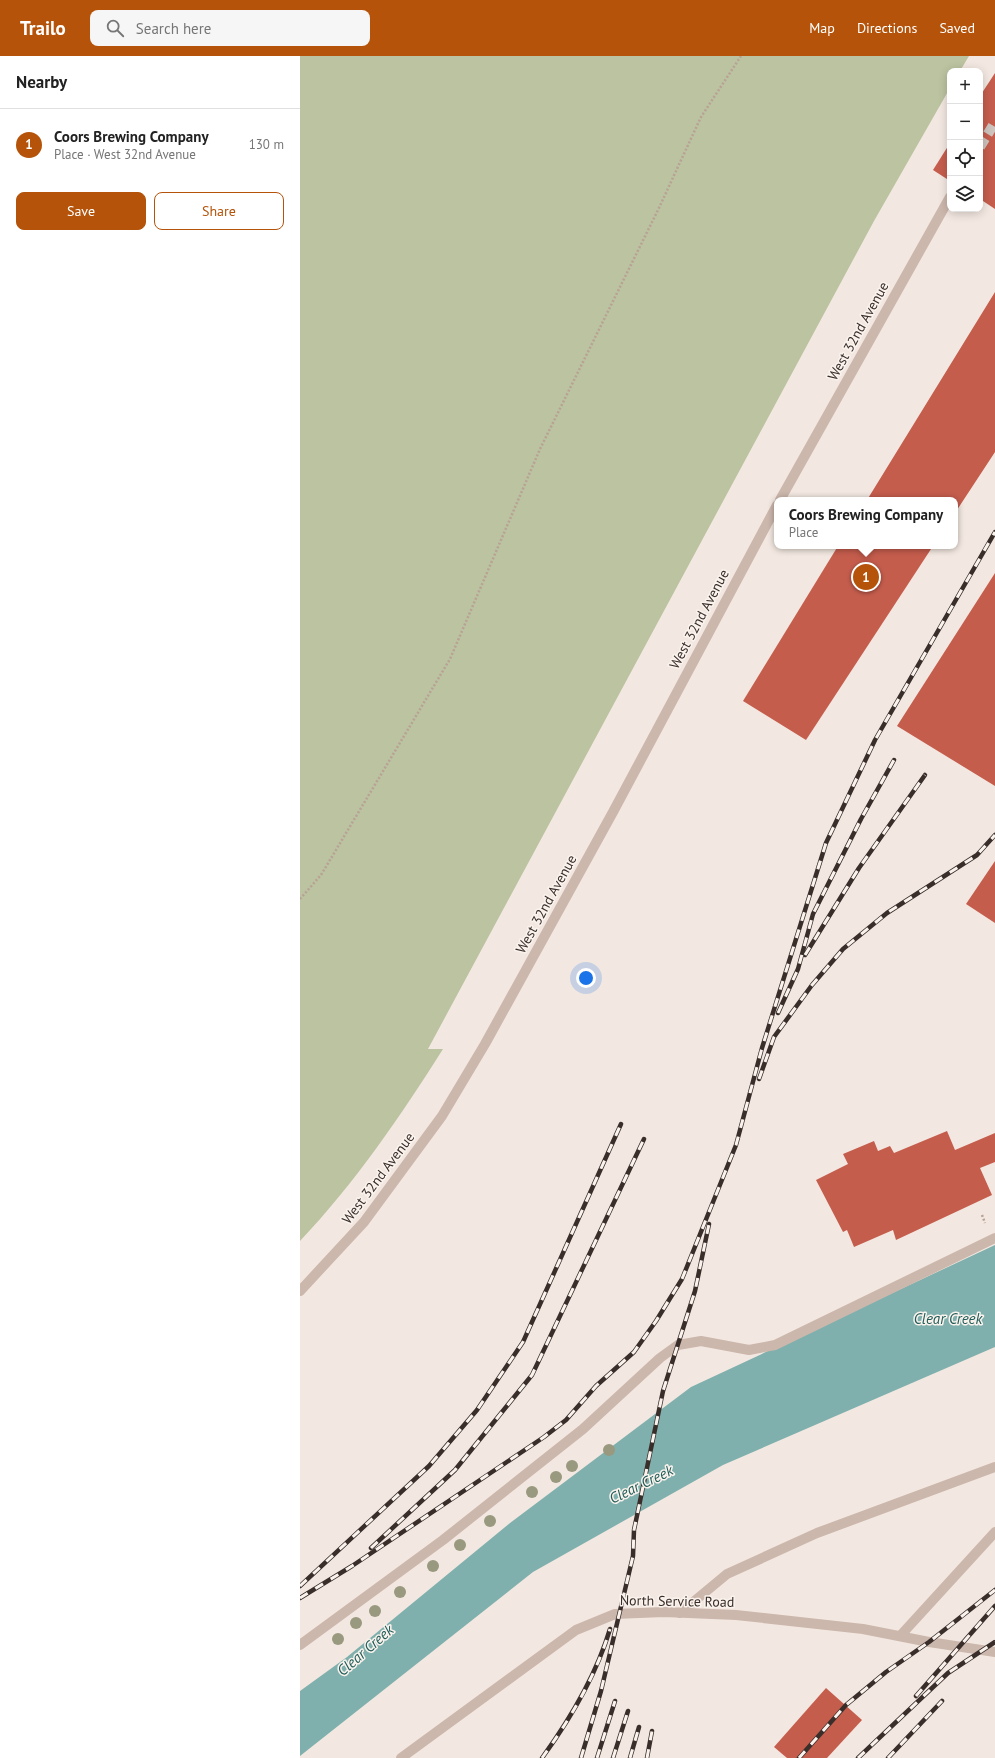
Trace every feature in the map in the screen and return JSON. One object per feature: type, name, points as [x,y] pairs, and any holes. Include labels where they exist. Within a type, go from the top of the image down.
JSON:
[{"type":"street","name":"West 32nd Avenue","points":[[782,497],[947,202]]},
{"type":"street","name":"West 32nd Avenue","points":[[300,1291],[364,1222],[442,1116],[485,1044],[613,812],[774,511]]},
{"type":"street","points":[[300,1645],[443,1540],[584,1429],[660,1358],[678,1345],[701,1341],[749,1350],[775,1345],[995,1238]]},
{"type":"street","points":[[680,1613],[727,1574],[748,1564],[817,1533],[995,1467]]},
{"type":"street","points":[[900,1636],[995,1532]]},
{"type":"street","name":"North Service Road","points":[[401,1758],[576,1630],[615,1614],[680,1613],[744,1616],[863,1629],[995,1652]]},
{"type":"path","points":[[300,899],[320,875],[450,659],[540,449],[658,210],[701,117],[741,56]]},
{"type":"green space","points":[[300,56],[969,56],[962,68],[947,68],[947,93],[874,221],[428,1049],[443,1049],[376,1149],[340,1196],[300,1241]]},
{"type":"water","name":"Clear Creek","points":[[995,1245],[995,1347],[723,1465],[533,1572],[300,1756],[300,1691],[347,1657],[510,1523],[691,1387]]},
{"type":"building","points":[[995,73],[995,209],[983,201],[983,91]]},
{"type":"building","points":[[947,148],[947,179],[933,170]]},
{"type":"building","points":[[995,292],[995,452],[958,508],[958,497],[869,497]]},
{"type":"building","points":[[836,549],[931,549],[806,740],[743,701]]},
{"type":"building","points":[[995,573],[995,786],[897,726]]},
{"type":"building","points":[[995,861],[995,923],[966,904]]},
{"type":"building","points":[[947,1131],[955,1150],[995,1133],[995,1162],[980,1168],[992,1195],[896,1240],[893,1230],[854,1247],[847,1230],[843,1232],[816,1180],[848,1164],[843,1154],[874,1141],[878,1151],[890,1146],[894,1153]]},
{"type":"building","points":[[826,1688],[862,1720],[827,1758],[787,1758],[774,1747]]},
{"type":"tunnel","points":[[983,142],[995,122]]},
{"type":"railway","points":[[300,1598],[352,1566],[544,1437],[566,1420],[596,1386],[634,1352],[656,1321],[682,1279],[736,1145],[762,1048],[826,843],[875,740],[995,532]]},
{"type":"railway","points":[[778,1013],[798,969],[813,914],[861,819],[894,760]]},
{"type":"railway","points":[[805,955],[859,868],[925,775]]},
{"type":"railway","points":[[759,1079],[774,1037],[812,985],[843,949],[887,913],[977,855],[995,835]]},
{"type":"railway","points":[[300,1586],[429,1466],[477,1410],[523,1342],[621,1124]]},
{"type":"railway","points":[[371,1548],[455,1470],[532,1375],[644,1139]]},
{"type":"railway","points":[[581,1758],[601,1691],[633,1556],[634,1530],[663,1391],[695,1291],[709,1224]]},
{"type":"railway","points":[[799,1758],[846,1705],[886,1672],[929,1642],[995,1590]]},
{"type":"railway","points":[[916,1696],[995,1606]]},
{"type":"railway","points":[[542,1758],[563,1728],[582,1696],[598,1663],[610,1629]]},
{"type":"railway","points":[[858,1758],[948,1673],[995,1642]]},
{"type":"railway","points":[[597,1758],[615,1701]]},
{"type":"railway","points":[[888,1758],[942,1701]]},
{"type":"railway","points":[[613,1758],[628,1711]]},
{"type":"railway","points":[[630,1758],[639,1727]]},
{"type":"railway","points":[[647,1758],[652,1731]]},
{"type":"place","name":"Coors Brewing Company","points":[[866,577]]}]
